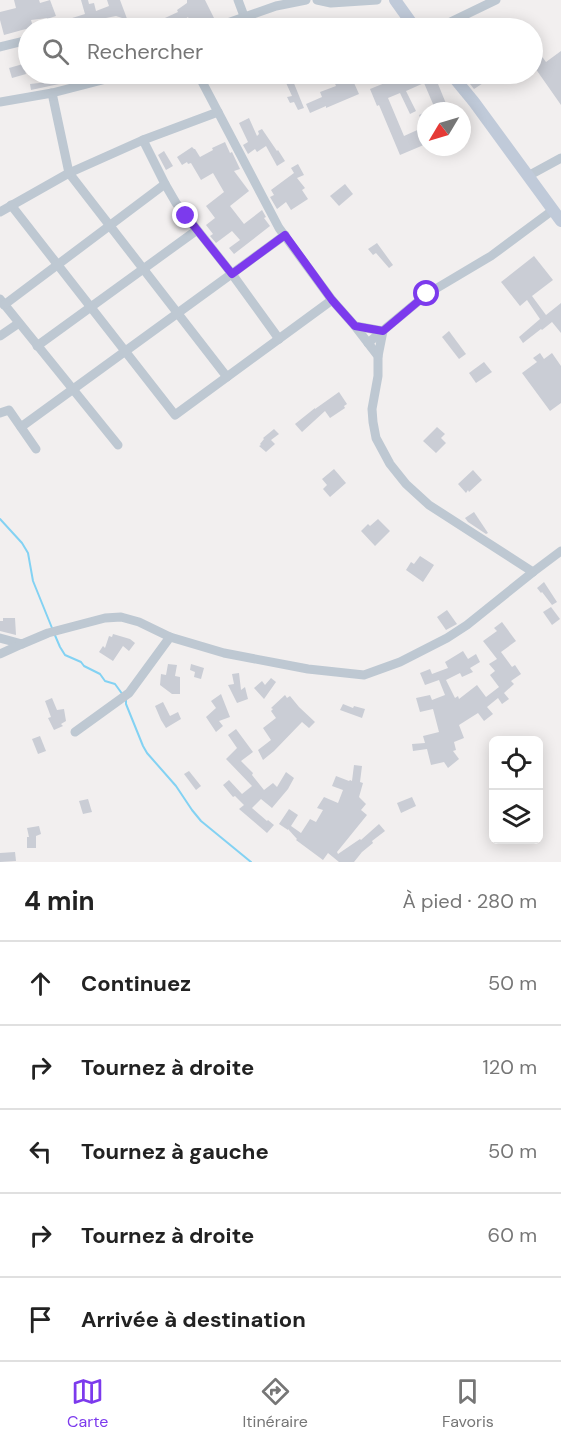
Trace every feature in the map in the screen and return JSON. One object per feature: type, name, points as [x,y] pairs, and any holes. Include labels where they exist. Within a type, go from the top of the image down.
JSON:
[{"type":"main road","points":[[395,0],[408,18]]},
{"type":"main road","points":[[459,84],[561,221]]},
{"type":"street","points":[[238,0],[244,16]]},
{"type":"street","points":[[239,18],[276,6],[306,0]]},
{"type":"street","points":[[317,0],[331,3],[377,0]]},
{"type":"street","points":[[459,18],[496,0]]},
{"type":"street","points":[[0,47],[18,42]]},
{"type":"street","points":[[0,102],[87,84]]},
{"type":"street","points":[[203,84],[279,228],[332,300],[378,356]]},
{"type":"street","points":[[52,93],[69,174],[227,377]]},
{"type":"street","points":[[0,212],[69,174],[143,140],[218,112]]},
{"type":"street","points":[[143,140],[176,202],[279,339]]},
{"type":"street","points":[[528,176],[561,158]]},
{"type":"street","points":[[118,445],[2,302],[58,264],[165,184]]},
{"type":"street","points":[[11,205],[175,415],[332,300]]},
{"type":"street","points":[[368,343],[427,294],[492,256],[553,210]]},
{"type":"street","points":[[37,346],[197,230]]},
{"type":"street","points":[[21,427],[285,235]]},
{"type":"street","points":[[0,336],[19,323]]},
{"type":"street","points":[[355,326],[383,331]]},
{"type":"street","points":[[383,331],[372,408],[376,438],[390,464],[429,505],[533,572]]},
{"type":"street","points":[[0,413],[9,410],[36,449]]},
{"type":"street","points":[[0,654],[53,632],[105,618],[121,618],[139,622],[170,637],[224,653],[308,669],[364,675],[400,662],[447,638],[561,551]]},
{"type":"street","points":[[75,732],[125,696],[170,637]]},
{"type":"street","points":[[0,638],[22,644]]},
{"type":"building","points":[[14,0],[39,0],[40,3],[50,0],[56,16],[18,18],[18,31],[4,35],[0,12],[16,8]]},
{"type":"building","points":[[81,0],[88,0],[89,4],[94,3],[96,11],[109,6],[107,0],[120,0],[127,18],[116,16],[72,18],[85,14]]},
{"type":"building","points":[[187,0],[205,0],[214,18],[165,18],[178,12],[177,10],[187,3]]},
{"type":"building","points":[[561,51],[561,105],[543,79],[543,58],[546,62]]},
{"type":"building","points":[[18,65],[18,76],[12,78],[9,68]]},
{"type":"building","points":[[30,84],[59,84],[31,90]]},
{"type":"building","points":[[287,84],[294,84],[304,108],[298,110],[294,102],[290,103],[287,97],[292,96]]},
{"type":"building","points":[[335,84],[354,84],[359,94],[310,113],[306,104],[322,97],[320,92],[336,86]]},
{"type":"building","points":[[382,84],[422,84],[406,91],[416,111],[410,114],[400,93],[388,98],[404,136],[417,130],[417,148],[400,155],[379,105],[377,106],[370,89]]},
{"type":"building","points":[[424,84],[438,84],[445,102],[432,102]]},
{"type":"building","points":[[470,84],[482,84],[474,89]]},
{"type":"building","points":[[249,118],[257,136],[258,131],[262,129],[285,161],[277,166],[266,146],[257,152],[255,149],[248,154],[243,145],[248,142],[239,123]]},
{"type":"building","points":[[225,142],[240,169],[234,171],[249,191],[230,206],[244,224],[262,210],[270,226],[234,254],[229,248],[240,240],[232,231],[216,243],[210,236],[213,234],[206,225],[215,218],[206,206],[224,192],[213,173],[201,180],[191,163],[187,162],[182,165],[177,157],[192,147],[200,157]]},
{"type":"building","points":[[164,151],[173,166],[166,170],[158,155]]},
{"type":"building","points":[[298,164],[304,175],[297,178],[305,188],[302,190],[308,199],[291,210],[286,202],[277,209],[270,197],[274,195],[271,190],[294,173],[291,168]]},
{"type":"building","points":[[345,184],[353,194],[339,206],[330,196]]},
{"type":"building","points":[[377,243],[393,265],[389,268],[376,253],[373,255],[368,249]]},
{"type":"building","points":[[534,256],[553,280],[532,296],[546,315],[561,303],[561,333],[552,322],[523,343],[519,337],[540,319],[527,300],[520,306],[501,282]]},
{"type":"building","points":[[449,331],[466,354],[459,359],[442,337]]},
{"type":"building","points":[[540,353],[544,359],[552,353],[561,366],[561,403],[550,411],[522,373],[537,362],[533,358]]},
{"type":"building","points":[[484,362],[492,372],[476,383],[469,373]]},
{"type":"building","points":[[339,392],[347,404],[345,408],[330,418],[325,411],[302,432],[295,424]]},
{"type":"building","points":[[437,427],[445,434],[441,438],[446,443],[436,453],[423,441]]},
{"type":"building","points":[[274,429],[279,434],[271,440],[275,444],[266,452],[259,446],[263,438]]},
{"type":"building","points":[[334,469],[346,483],[330,497],[323,489],[327,485],[322,479]]},
{"type":"building","points":[[473,470],[482,480],[466,493],[458,484]]},
{"type":"building","points":[[474,512],[488,533],[486,534],[465,518]]},
{"type":"building","points":[[378,519],[390,531],[375,546],[361,531]]},
{"type":"building","points":[[420,556],[434,565],[423,582],[406,570],[411,562],[414,564]]},
{"type":"building","points":[[544,582],[557,602],[552,605],[537,588]]},
{"type":"building","points":[[551,607],[560,619],[552,625],[543,612]]},
{"type":"building","points":[[447,610],[457,624],[446,630],[437,617]]},
{"type":"building","points":[[3,618],[15,618],[16,635],[0,631],[0,621],[3,621]]},
{"type":"building","points":[[502,622],[516,641],[501,652],[512,667],[515,665],[521,674],[511,681],[514,684],[504,693],[509,699],[502,704],[498,698],[487,707],[493,714],[484,721],[478,713],[459,725],[464,738],[454,742],[456,750],[453,751],[459,759],[448,768],[444,762],[431,765],[427,749],[413,751],[412,744],[425,743],[423,736],[439,732],[433,709],[420,712],[416,698],[430,695],[432,700],[445,695],[439,680],[425,685],[420,673],[430,669],[432,674],[448,668],[445,662],[463,651],[468,659],[476,654],[480,662],[470,668],[473,672],[462,677],[460,673],[446,680],[455,698],[458,696],[459,699],[477,685],[486,697],[499,687],[490,675],[495,671],[489,664],[497,659],[483,641],[497,631],[494,628]]},
{"type":"building","points":[[113,634],[130,639],[135,643],[129,651],[123,646],[113,661],[99,652],[103,646],[105,648],[109,636],[112,637]]},
{"type":"building","points":[[168,664],[177,665],[175,676],[180,677],[180,694],[172,694],[160,685],[161,674],[166,675]]},
{"type":"building","points":[[191,664],[204,668],[201,679],[194,677],[195,672],[190,670]]},
{"type":"building","points":[[239,673],[241,690],[245,687],[248,699],[237,703],[228,685],[234,684],[232,674]]},
{"type":"building","points":[[271,678],[276,682],[264,699],[254,688],[262,681],[265,685]]},
{"type":"building","points":[[221,694],[230,717],[219,721],[223,726],[216,732],[206,717],[216,708],[211,701]]},
{"type":"building","points":[[285,695],[287,698],[290,696],[315,722],[309,728],[302,722],[263,760],[258,750],[271,740],[263,728],[276,718],[271,708]]},
{"type":"building","points":[[52,698],[57,710],[64,709],[66,721],[61,724],[63,726],[54,730],[48,718],[51,717],[45,701]]},
{"type":"building","points":[[163,702],[170,716],[178,712],[181,719],[166,728],[155,706]]},
{"type":"building","points":[[343,704],[365,709],[362,718],[340,710]]},
{"type":"building","points":[[236,729],[253,752],[241,761],[253,773],[252,775],[264,790],[273,783],[277,787],[286,772],[294,778],[272,808],[261,799],[252,808],[274,825],[267,833],[239,809],[244,805],[223,785],[229,780],[242,794],[252,786],[226,759],[237,748],[228,735]]},
{"type":"building","points":[[40,736],[46,751],[38,754],[32,739]]},
{"type":"building","points":[[354,765],[362,766],[360,782],[363,783],[359,797],[366,804],[361,810],[367,815],[337,852],[338,854],[361,840],[379,824],[385,831],[372,841],[373,843],[354,862],[339,862],[328,853],[323,860],[296,840],[288,829],[279,824],[289,809],[298,815],[291,826],[301,833],[310,819],[316,822],[323,810],[317,808],[324,797],[338,803],[343,790],[332,786],[336,776],[352,781]]},
{"type":"building","points":[[189,771],[201,786],[196,790],[184,774]]},
{"type":"building","points":[[412,797],[416,806],[401,813],[397,803]]},
{"type":"building","points":[[88,799],[92,812],[83,814],[79,801]]},
{"type":"building","points":[[39,826],[41,834],[36,836],[36,848],[27,848],[27,837],[29,837],[27,828]]},
{"type":"building","points":[[15,852],[16,861],[0,862],[0,853]]},
{"type":"waterway","points":[[0,519],[28,553],[33,581],[52,628]]},
{"type":"waterway","points":[[54,633],[65,655],[100,674],[105,681],[115,684],[123,695]]},
{"type":"waterway","points":[[126,699],[126,704],[147,753],[176,786],[201,821],[251,862]]},
{"type":"route","points":[[186,216],[232,274],[285,235],[332,300],[355,326],[383,331],[427,294]]}]
